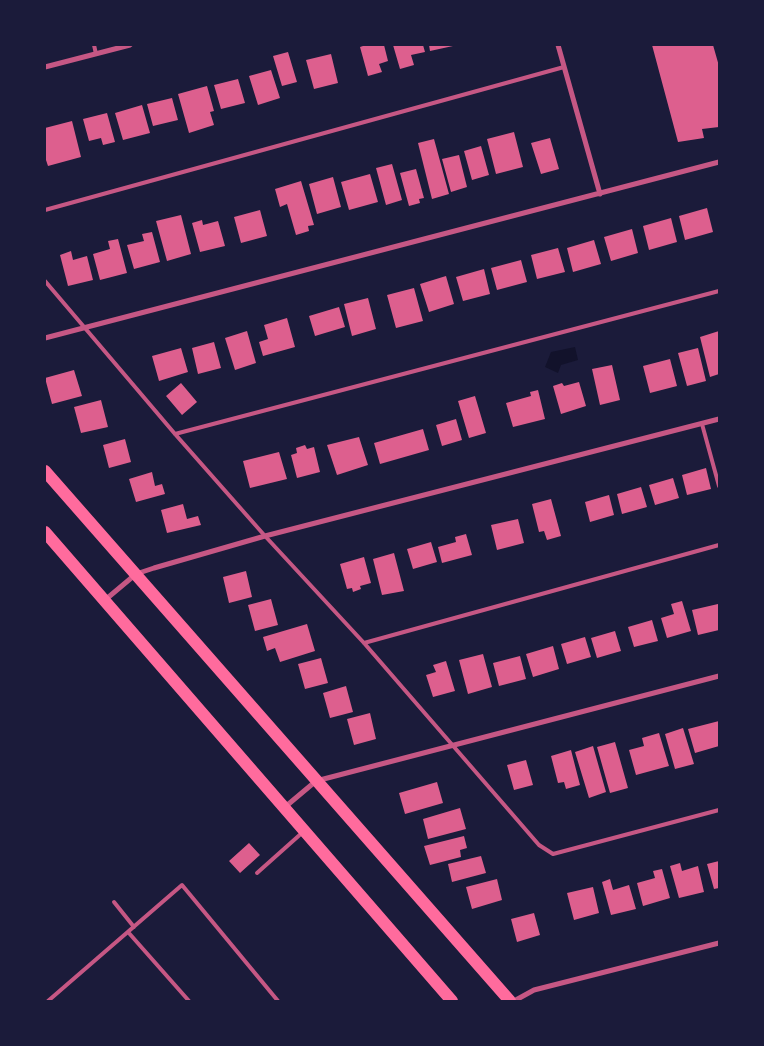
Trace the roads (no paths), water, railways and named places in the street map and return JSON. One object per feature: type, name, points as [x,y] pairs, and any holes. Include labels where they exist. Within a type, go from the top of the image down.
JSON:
[{"type":"main road","points":[[45,471],[316,781],[512,1001]]},
{"type":"main road","points":[[45,532],[452,1001]]},
{"type":"street","points":[[45,67],[130,45]]},
{"type":"street","points":[[558,45],[600,194]]},
{"type":"street","points":[[45,338],[83,326],[719,162]]},
{"type":"street","points":[[104,600],[136,574],[265,536],[719,419]]},
{"type":"street","points":[[285,808],[316,781],[719,676]]},
{"type":"street","points":[[512,1001],[534,990],[719,943]]},
{"type":"lane","points":[[94,45],[96,54]]},
{"type":"lane","points":[[45,210],[564,68]]},
{"type":"lane","points":[[45,281],[175,434],[265,536],[364,642],[540,845],[553,854],[719,810]]},
{"type":"lane","points":[[175,434],[719,291]]},
{"type":"lane","points":[[702,424],[719,486]]},
{"type":"lane","points":[[364,642],[719,545]]},
{"type":"lane","points":[[257,873],[305,831]]},
{"type":"lane","points":[[48,1001],[182,885],[278,1001]]},
{"type":"lane","points":[[114,902],[134,927]]},
{"type":"lane","points":[[128,932],[189,1001]]}]
